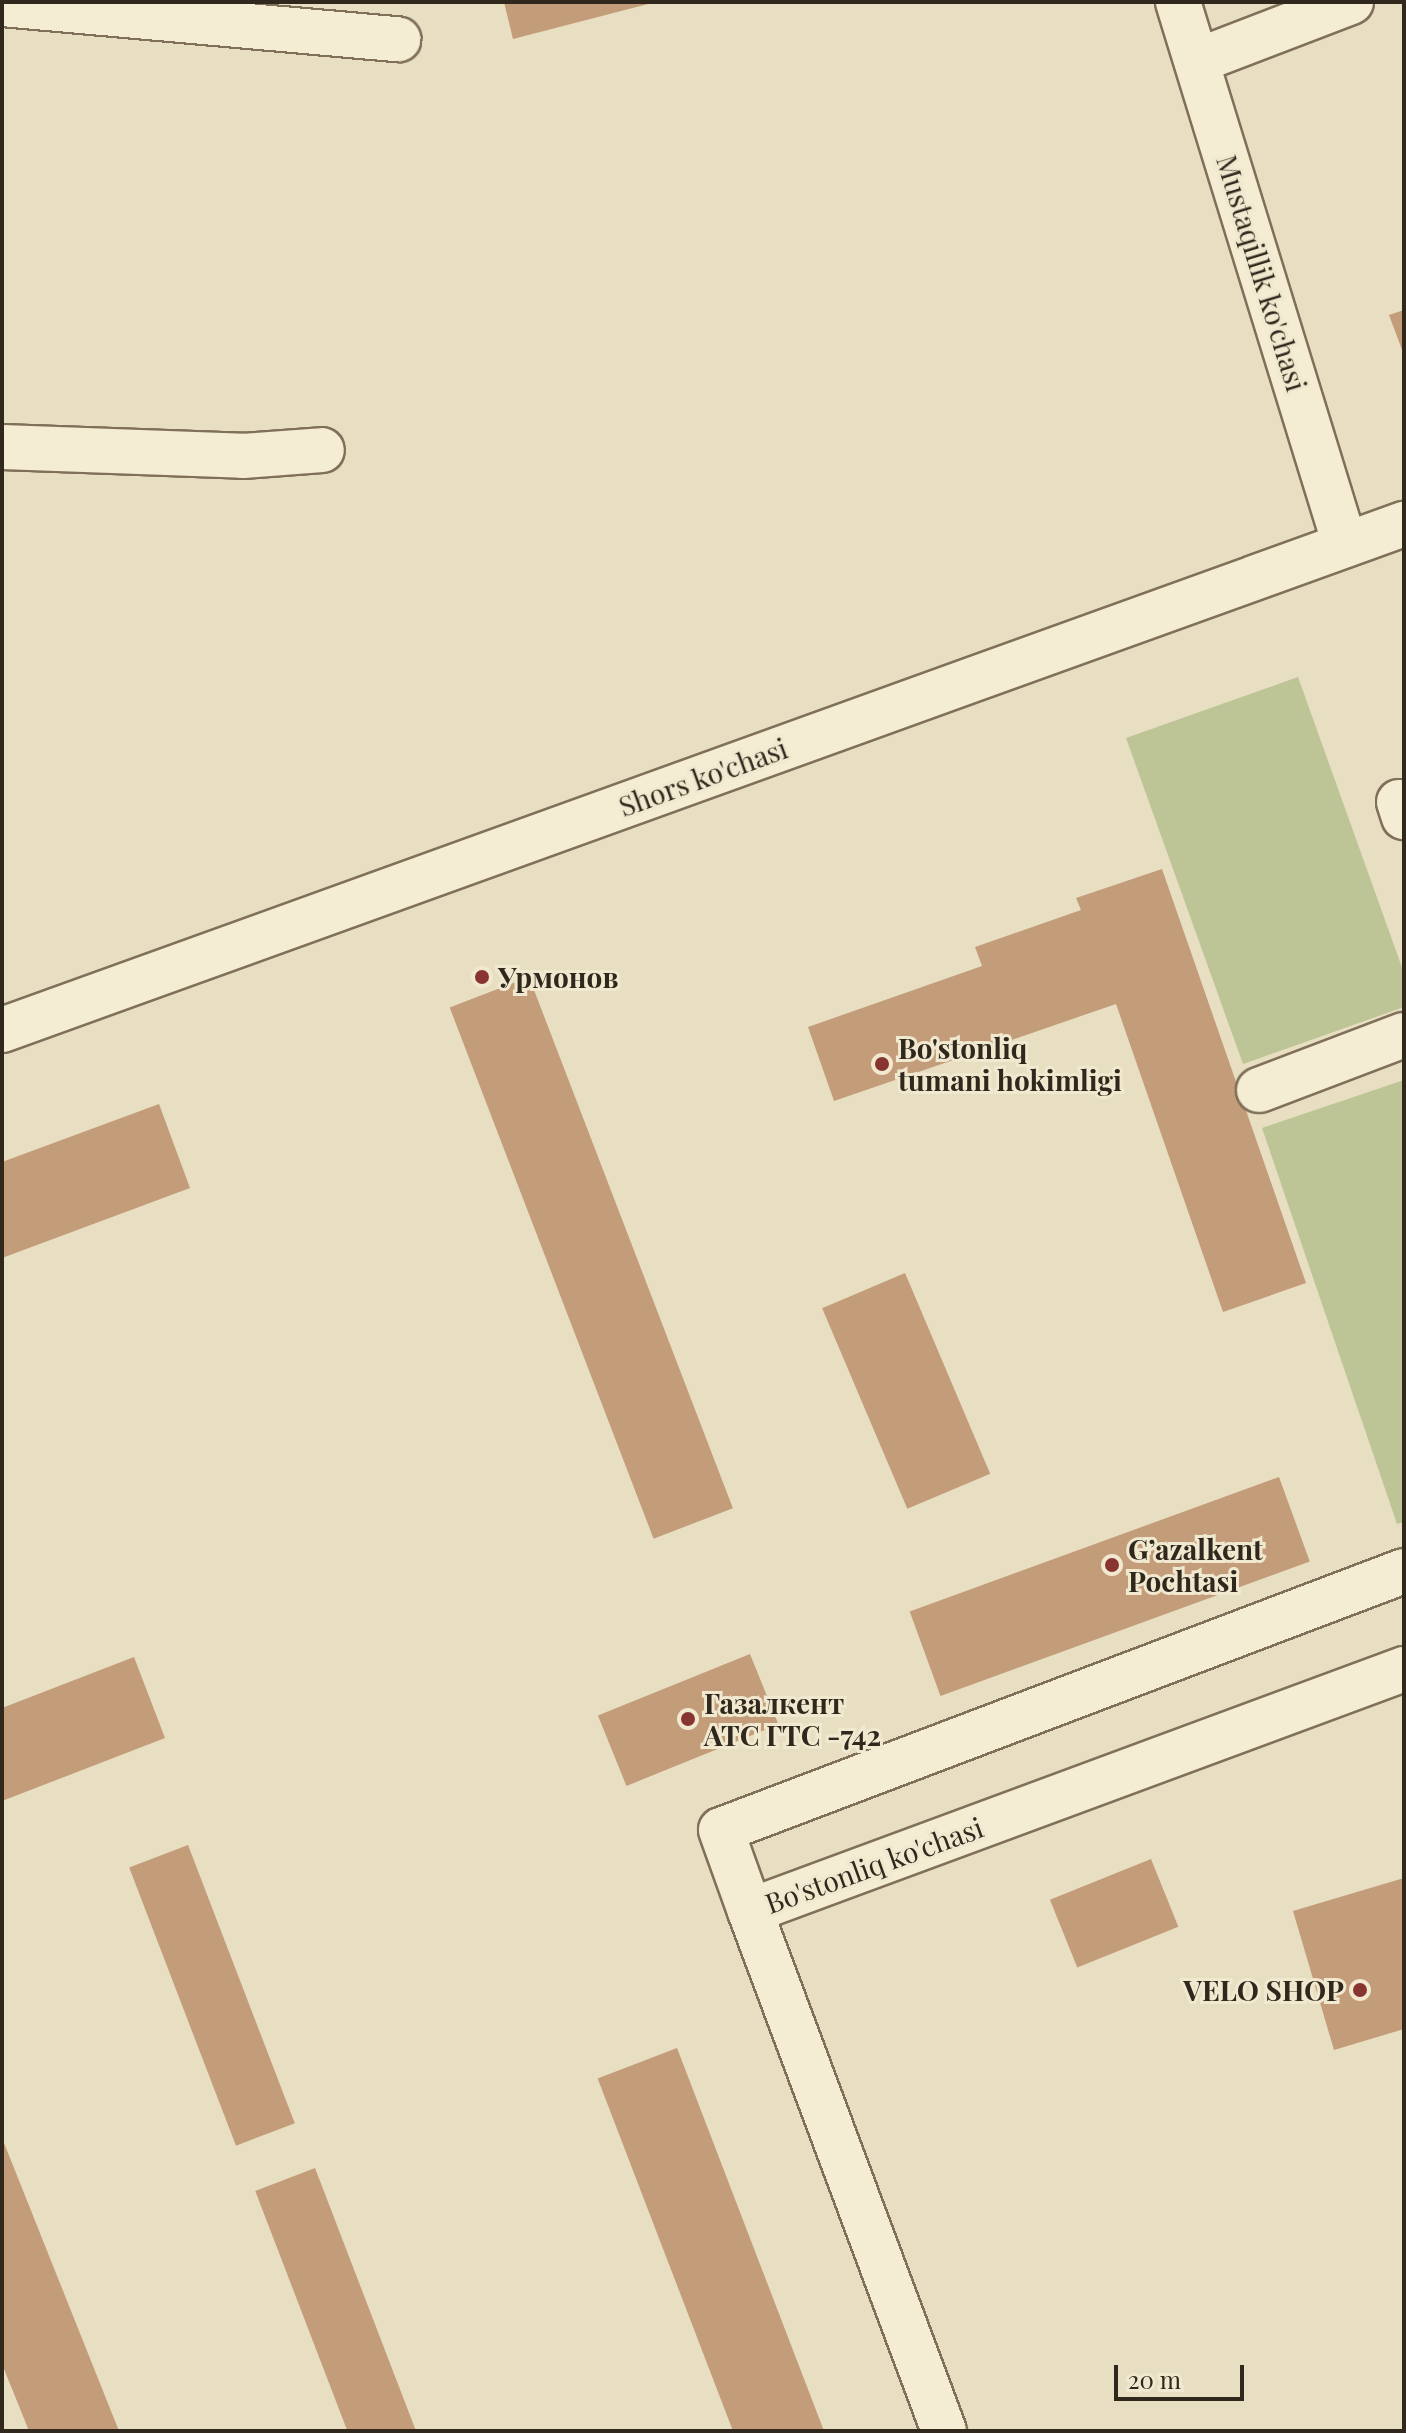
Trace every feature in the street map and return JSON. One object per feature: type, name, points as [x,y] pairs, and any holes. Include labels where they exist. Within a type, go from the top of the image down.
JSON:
[{"type":"street","name":"Mustaqillik ko'chasi","points":[[1178,2],[1345,545]]},
{"type":"street","points":[[1197,61],[1351,2]]},
{"type":"street","points":[[2,4],[398,39]]},
{"type":"street","points":[[2,447],[243,456],[322,450]]},
{"type":"street","name":"Shors ko'chasi","points":[[2,1030],[1404,524]]},
{"type":"street","points":[[1259,1090],[1404,1035]]},
{"type":"street","name":"Bo'stonliq ko'chasi","points":[[1404,1571],[721,1830],[750,1911],[1404,1669]]},
{"type":"street","points":[[750,1911],[944,2431]]},
{"type":"green space","points":[[1298,677],[1404,973],[1404,1007],[1243,1064],[1126,738]]},
{"type":"green space","points":[[1404,1080],[1404,1522],[1397,1524],[1262,1128]]},
{"type":"building","points":[[504,2],[652,2],[652,3],[513,39]]},
{"type":"building","points":[[1404,310],[1404,355],[1389,315]]},
{"type":"building","name":"Bo'stonliq tumani hokimligi","points":[[1162,869],[1306,1283],[1223,1312],[1116,1004],[834,1101],[808,1027],[982,966],[975,947],[1081,910],[1076,898]]},
{"type":"building","points":[[529,977],[733,1508],[654,1539],[450,1007]]},
{"type":"building","points":[[159,1104],[190,1188],[2,1258],[2,1162]]},
{"type":"building","points":[[905,1273],[990,1474],[907,1509],[822,1308]]},
{"type":"building","points":[[1279,1477],[1310,1562],[940,1696],[910,1611]]},
{"type":"building","name":"Газалкент АТС ГТС -742","points":[[750,1654],[778,1724],[626,1786],[598,1715]]},
{"type":"building","points":[[134,1657],[165,1738],[2,1801],[2,1708]]},
{"type":"building","points":[[188,1845],[295,2123],[236,2146],[129,1868]]},
{"type":"building","points":[[1151,1859],[1178,1927],[1077,1968],[1050,1900]]},
{"type":"building","name":"VELO SHOP","points":[[1404,1878],[1404,2029],[1334,2050],[1293,1911]]},
{"type":"building","points":[[677,2048],[824,2431],[733,2431],[598,2078]]},
{"type":"building","points":[[2,2138],[119,2431],[29,2431],[2,2364]]},
{"type":"building","points":[[315,2168],[416,2430],[347,2431],[255,2191]]},
{"type":"place","name":"Урмонов","points":[[482,977]]},
{"type":"place","name":"Bo'stonliq tumani hokimligi","points":[[882,1064]]},
{"type":"place","name":"Gʼazalkent Pochtasi","points":[[1112,1565]]},
{"type":"place","name":"Газалкент АТС ГТС -742","points":[[688,1719]]},
{"type":"place","name":"VELO SHOP","points":[[1360,1990]]}]
